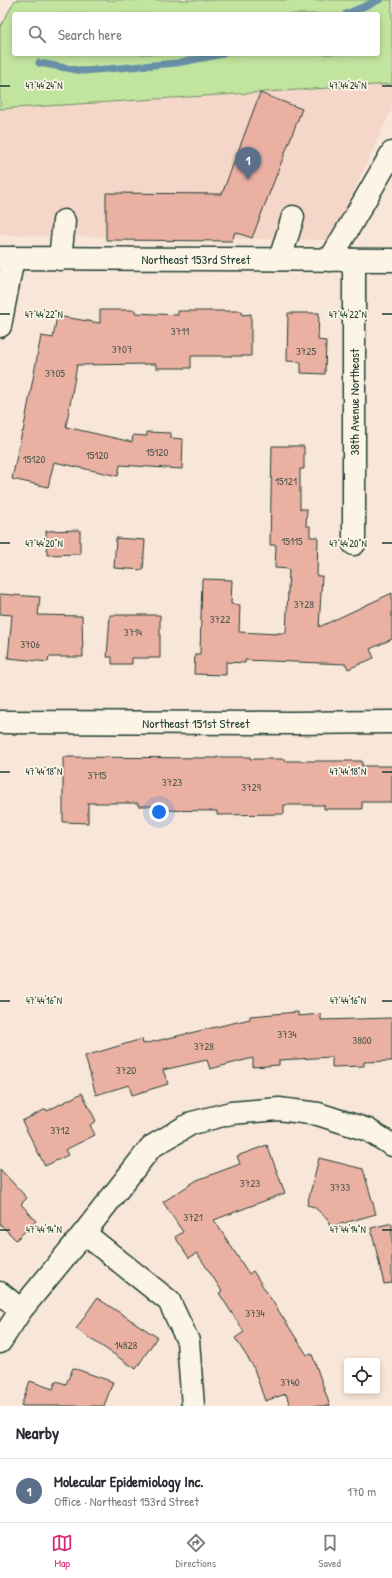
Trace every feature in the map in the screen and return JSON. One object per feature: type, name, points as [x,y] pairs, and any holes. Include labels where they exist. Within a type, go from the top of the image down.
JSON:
[{"type":"street","points":[[330,260],[392,153]]},
{"type":"street","points":[[280,259],[293,217]]},
{"type":"street","points":[[60,259],[64,221]]},
{"type":"street","points":[[0,326],[7,258]]},
{"type":"street","name":"Northeast 153rd Street","points":[[7,258],[392,260]]},
{"type":"street","name":"38th Avenue Northeast","points":[[354,260],[354,544]]},
{"type":"street","name":"Northeast 151st Street","points":[[0,722],[392,722]]},
{"type":"street","points":[[0,1342],[21,1310],[84,1233],[151,1147],[192,1123],[231,1113],[279,1109],[318,1114],[368,1130],[392,1145]]},
{"type":"street","points":[[84,1233],[169,1301],[188,1341],[193,1406]]},
{"type":"street","points":[[0,1293],[21,1310]]},
{"type":"shaded area","points":[[392,83],[392,109],[331,240],[0,235],[0,108]]},
{"type":"green space","points":[[15,0],[392,0],[392,84],[0,109],[0,27]]},
{"type":"building","points":[[260,93],[302,109],[252,238],[235,232],[232,241],[106,240],[106,193],[222,194]]},
{"type":"building","points":[[100,310],[135,310],[135,313],[178,315],[178,311],[242,311],[242,315],[251,314],[251,356],[191,356],[191,368],[156,368],[156,364],[77,365],[66,427],[132,442],[133,435],[147,436],[147,432],[171,433],[171,438],[183,439],[182,469],[120,465],[118,476],[54,462],[48,487],[12,479],[23,432],[41,336],[53,338],[57,316],[100,323]]},
{"type":"building","points":[[288,313],[319,313],[318,340],[326,341],[325,374],[301,373],[301,362],[287,361]]},
{"type":"building","points":[[272,446],[304,446],[304,469],[300,469],[300,509],[307,509],[306,526],[310,526],[310,537],[318,537],[317,576],[322,576],[319,627],[392,593],[392,639],[370,649],[374,658],[348,669],[346,664],[245,660],[245,663],[226,662],[226,675],[194,674],[195,654],[200,654],[202,579],[232,580],[231,604],[240,605],[239,632],[286,633],[289,569],[275,568],[276,545],[270,545]]},
{"type":"building","points":[[80,530],[80,554],[47,555],[46,531]]},
{"type":"building","points":[[116,538],[145,540],[143,570],[114,568]]},
{"type":"building","points":[[0,594],[40,597],[38,615],[82,616],[83,657],[49,657],[48,662],[8,658],[12,615],[0,614]]},
{"type":"building","points":[[110,615],[160,615],[160,658],[132,658],[132,664],[112,664],[112,657],[107,657]]},
{"type":"building","points":[[63,757],[250,757],[250,759],[284,759],[284,761],[362,761],[362,766],[392,766],[392,802],[362,802],[362,809],[324,809],[324,805],[284,805],[284,814],[217,815],[217,811],[156,810],[156,806],[138,806],[138,803],[88,803],[88,823],[63,822]]},
{"type":"building","points":[[298,1012],[298,1016],[321,1014],[321,1020],[392,1018],[392,1061],[364,1062],[364,1066],[332,1067],[332,1057],[279,1060],[279,1065],[253,1067],[253,1058],[210,1069],[207,1060],[163,1070],[168,1084],[132,1095],[129,1085],[96,1095],[85,1056],[142,1039],[143,1044],[250,1019],[250,1016]]},
{"type":"building","points":[[82,1093],[96,1121],[90,1125],[95,1135],[65,1150],[68,1155],[45,1166],[22,1121],[46,1109],[47,1111]]},
{"type":"building","points":[[267,1145],[285,1193],[214,1220],[249,1274],[253,1271],[307,1355],[312,1354],[330,1406],[290,1406],[286,1394],[265,1401],[253,1366],[235,1338],[244,1332],[219,1293],[222,1291],[197,1253],[189,1258],[175,1237],[183,1232],[163,1202],[197,1180],[240,1164],[237,1156]]},
{"type":"building","points":[[319,1158],[363,1169],[376,1214],[330,1227],[328,1219],[314,1207],[307,1205]]},
{"type":"building","points":[[0,1169],[27,1198],[21,1204],[36,1221],[16,1240],[0,1224]]},
{"type":"building","points":[[392,1223],[392,1283],[384,1284],[371,1228]]},
{"type":"building","points":[[97,1298],[157,1337],[136,1369],[76,1329]]},
{"type":"building","points":[[73,1368],[113,1382],[104,1406],[21,1406],[30,1381],[53,1389],[56,1381],[66,1384]]},
{"type":"waterway","points":[[351,12],[379,0]]},
{"type":"waterway","points":[[39,63],[83,71],[177,63],[213,56]]},
{"type":"place","name":"Molecular Epidemiology Inc.","points":[[248,180]]}]
